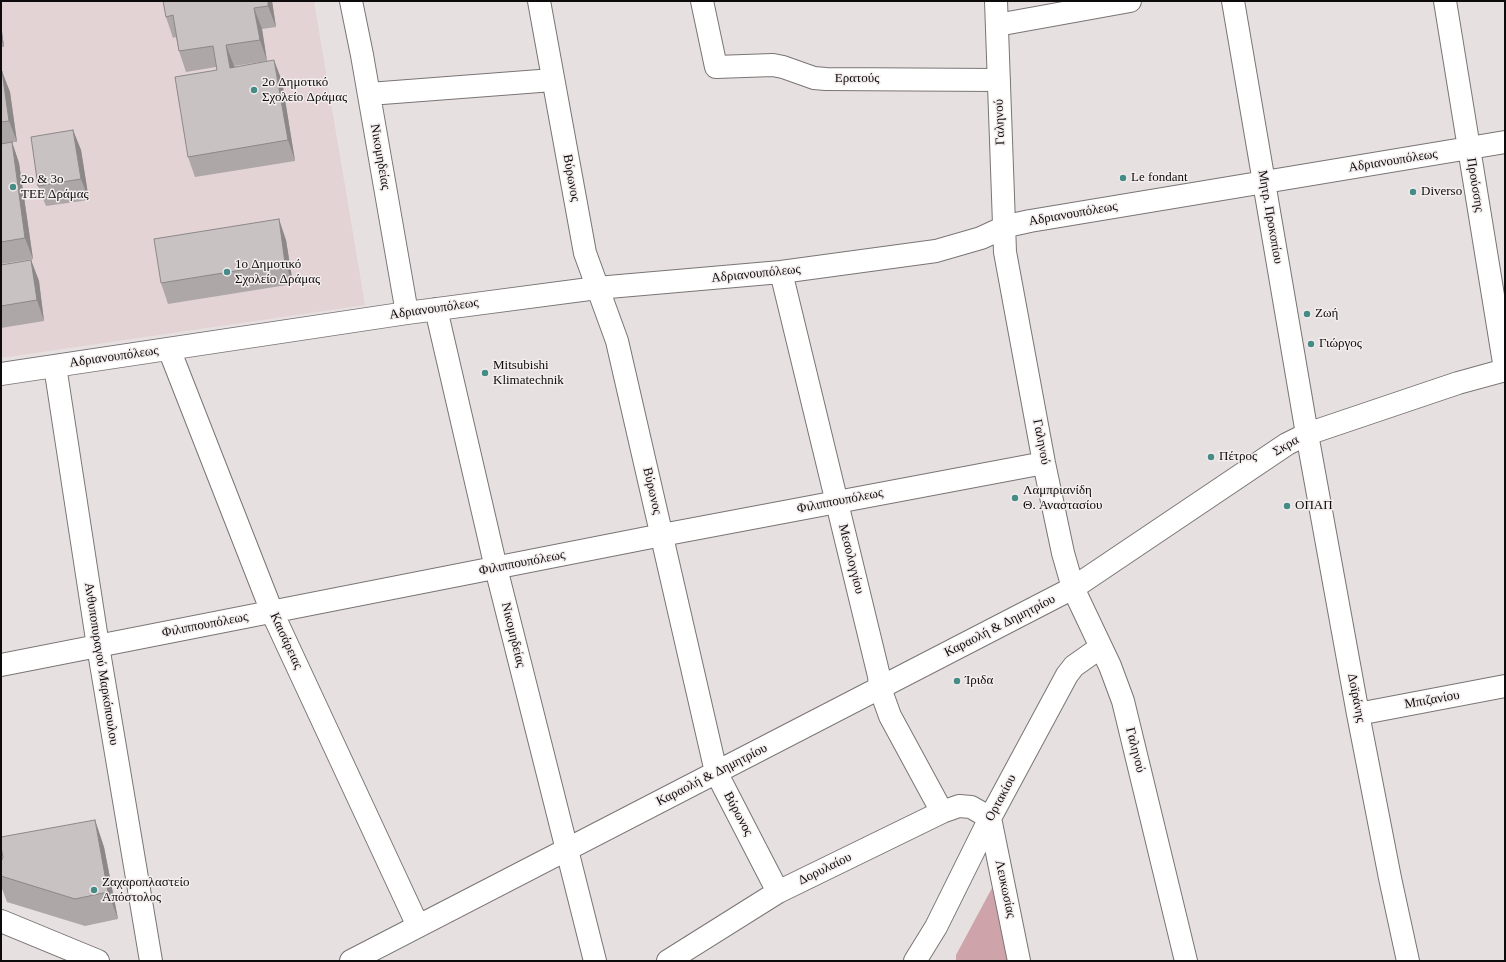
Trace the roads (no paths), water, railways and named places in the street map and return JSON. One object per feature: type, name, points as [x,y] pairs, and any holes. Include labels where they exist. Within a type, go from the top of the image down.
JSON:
[{"type":"street","name":"Νικομηδείας","points":[[351,1],[369,94],[407,312]]},
{"type":"street","name":"Βύρωνος","points":[[539,1],[585,253],[617,341],[716,772],[778,892]]},
{"type":"street","name":"Ερατούς","points":[[702,1],[716,67],[773,65],[814,78],[826,79],[999,80]]},
{"type":"street","name":"Γαληνού","points":[[996,1],[1005,252],[1044,463],[1063,553],[1073,588],[1110,666],[1123,700],[1186,961]]},
{"type":"street","points":[[996,25],[1130,1]]},
{"type":"street","name":"Μητρ. Προκοπίου","points":[[1233,1],[1307,434]]},
{"type":"street","name":"Προύσσης","points":[[1445,1],[1505,370]]},
{"type":"street","points":[[369,94],[553,80]]},
{"type":"street","name":"Αδριανουπόλεως","points":[[1,374],[407,312],[598,288],[781,272],[936,251],[1030,221],[1505,142]]},
{"type":"street","name":"Μεσολογγίου","points":[[781,272],[879,676],[880,688],[890,716],[942,812]]},
{"type":"street","name":"Νικομηδείας","points":[[436,309],[496,568],[595,961]]},
{"type":"street","name":"Καισάρειας","points":[[169,349],[272,612],[418,926]]},
{"type":"street","name":"Ανθυποπυραγού Μαρκόπουλου","points":[[55,366],[98,646],[151,961]]},
{"type":"street","name":"Σκρα","points":[[1073,588],[1287,444],[1307,434],[1458,383],[1505,370]]},
{"type":"street","name":"Δοϊράνης","points":[[1307,434],[1358,714],[1408,961]]},
{"type":"street","name":"Φιλιππουπόλεως","points":[[1,665],[837,501],[1044,463]]},
{"type":"street","name":"Καραολή & Δημητρίου","points":[[351,961],[1073,588]]},
{"type":"street","name":"Ορτακίου","points":[[915,961],[936,927],[990,818],[1067,675],[1074,666],[1101,647]]},
{"type":"street","name":"Μπιζανίου","points":[[1358,714],[1505,686]]},
{"type":"street","name":"Δορυλαίου","points":[[668,961],[778,892],[942,812],[959,806],[971,807],[990,818]]},
{"type":"street","name":"Λευκωσίας","points":[[990,818],[1019,961]]},
{"type":"street","points":[[1,921],[98,961]]},
{"type":"place","name":"2ο Δημοτικό Σχολείο Δράμας","points":[[254,90]]},
{"type":"place","name":"Le fondant","points":[[1123,178]]},
{"type":"place","name":"2ο & 3ο ΤΕΕ Δράμας","points":[[13,187]]},
{"type":"place","name":"Diverso","points":[[1413,192]]},
{"type":"place","name":"1ο Δημοτικό Σχολείο Δράμας","points":[[227,272]]},
{"type":"place","name":"Ζωή","points":[[1307,314]]},
{"type":"place","name":"Γιώργος","points":[[1311,344]]},
{"type":"place","name":"Mitsubishi Klimatechnik","points":[[485,373]]},
{"type":"place","name":"Πέτρος","points":[[1211,457]]},
{"type":"place","name":"Λαμπριανίδη Θ. Αναστασίου","points":[[1015,498]]},
{"type":"place","name":"ΟΠΑΠ","points":[[1287,506]]},
{"type":"place","name":"Ίριδα","points":[[957,681]]},
{"type":"place","name":"Ζαχαροπλαστείο Απόστολος","points":[[94,890]]}]
